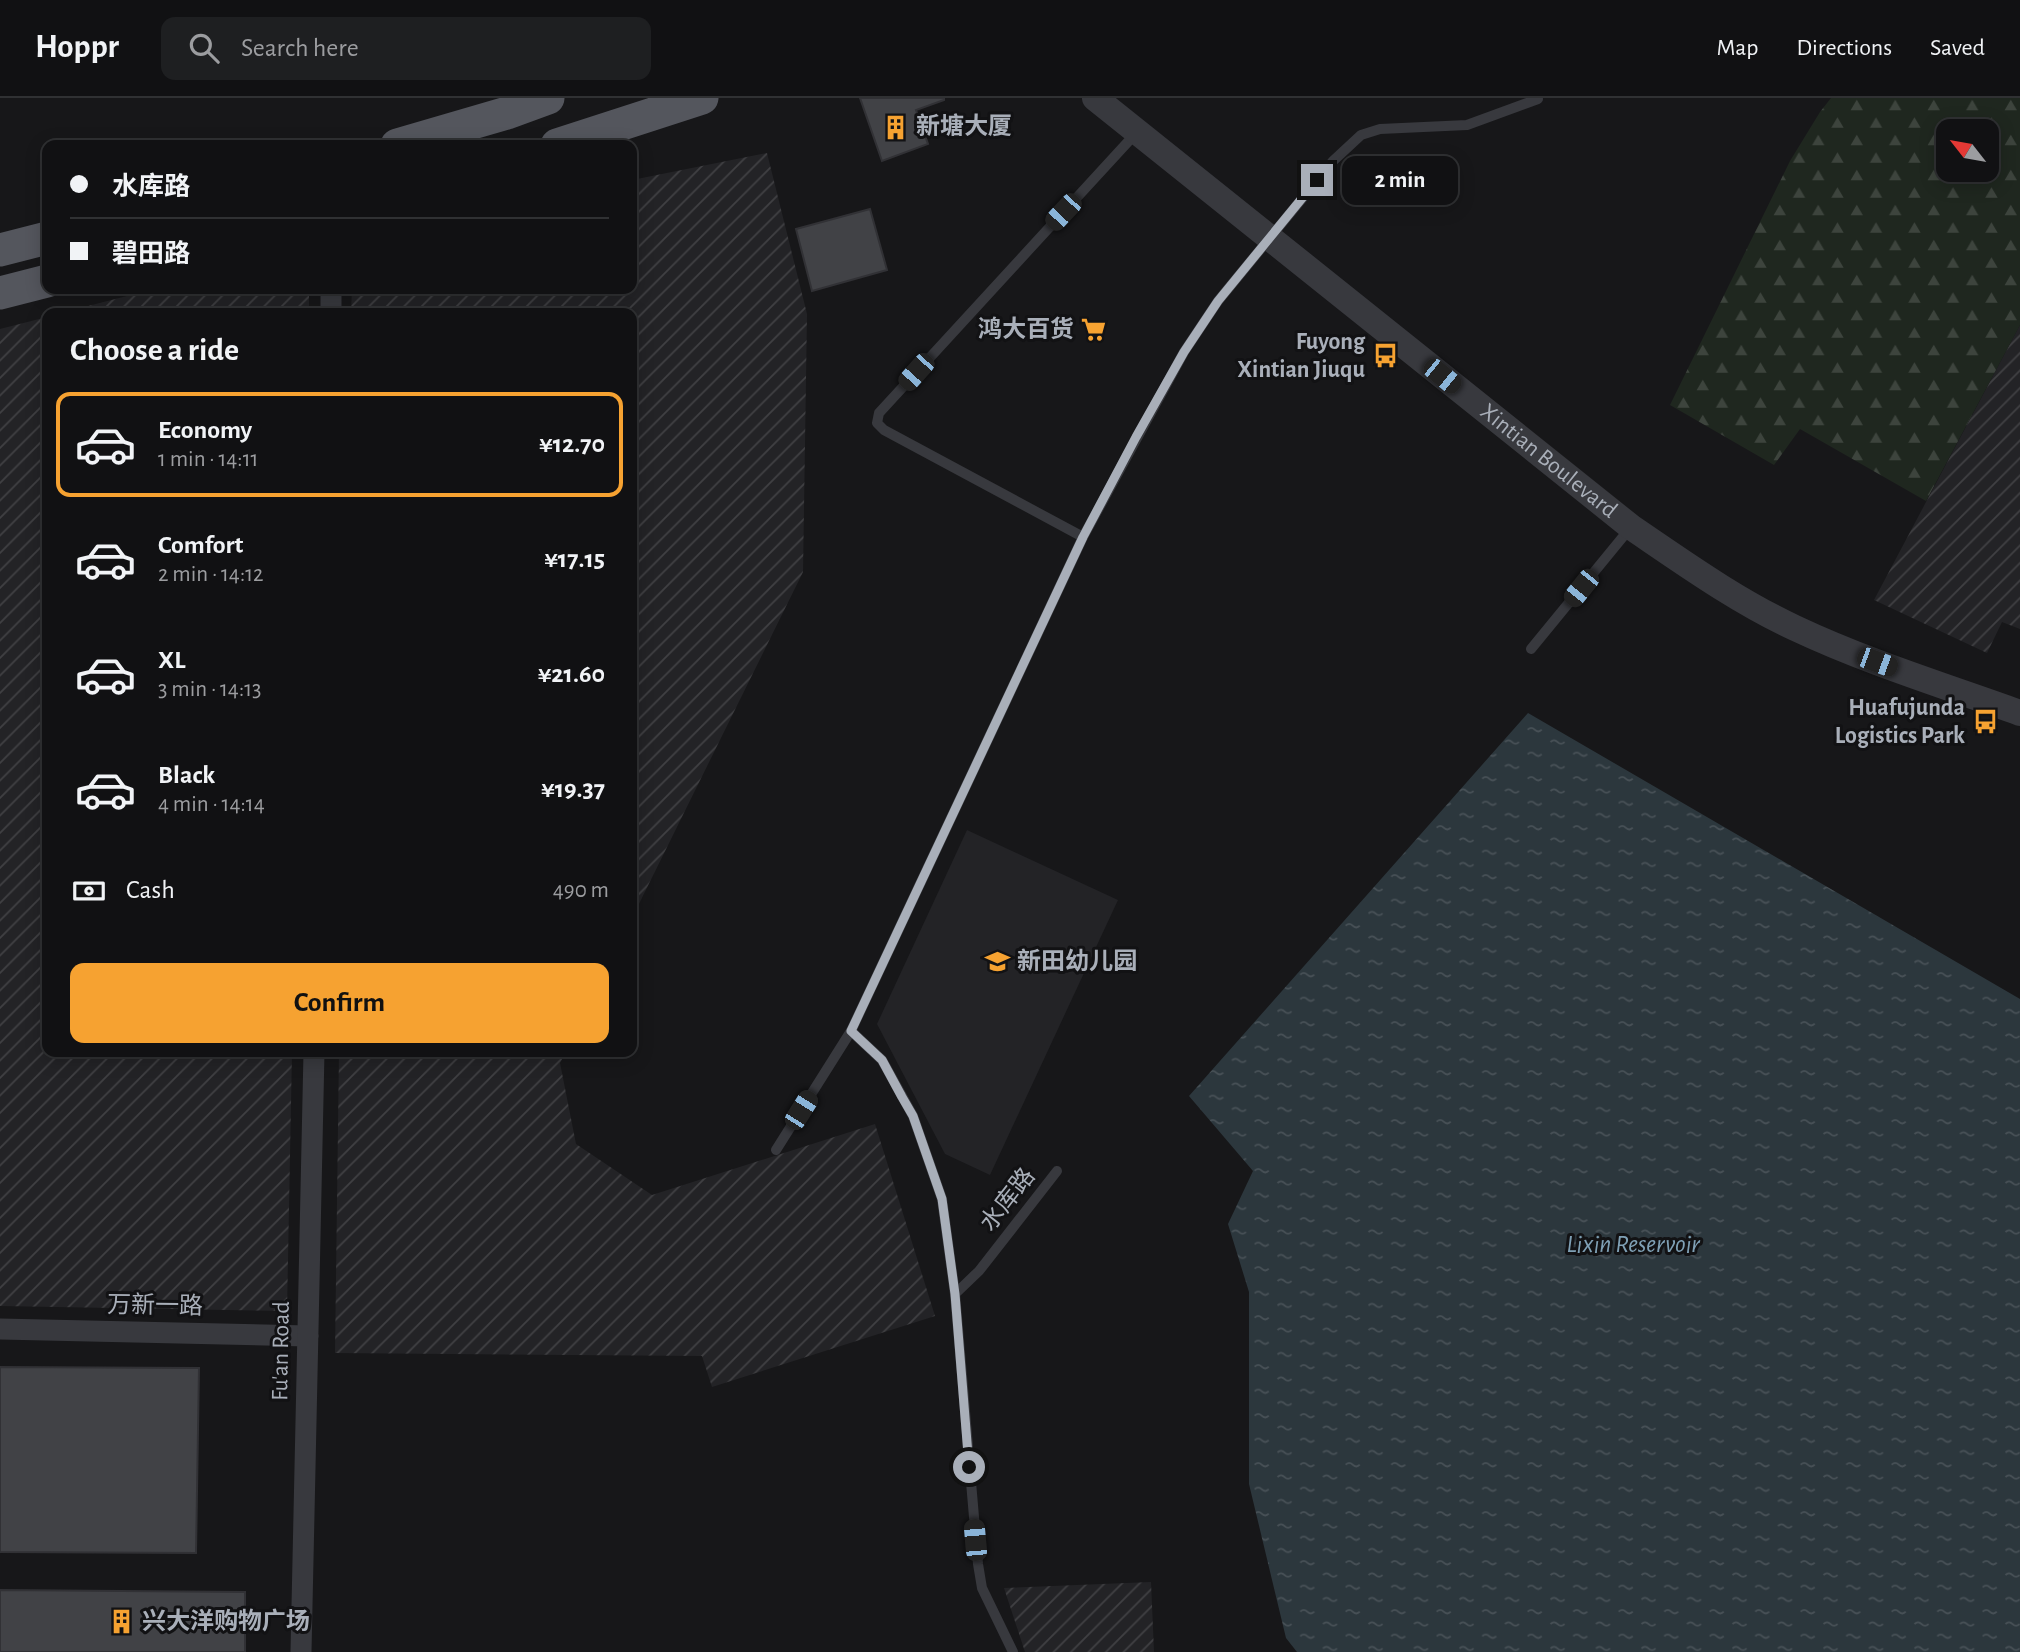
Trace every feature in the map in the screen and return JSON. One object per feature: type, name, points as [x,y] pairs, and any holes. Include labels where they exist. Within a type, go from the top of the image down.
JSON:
[{"type":"main road","points":[[415,140],[473,124],[548,98]]},
{"type":"main road","points":[[572,140],[702,98]]},
{"type":"main road","points":[[0,250],[42,239]]},
{"type":"main road","points":[[0,293],[42,282]]},
{"type":"street","name":"Xintian Boulevard","points":[[1095,98],[1631,527],[1714,584],[1793,627],[1853,653],[2020,713]]},
{"type":"street","name":"Fu'an Road","points":[[301,1652],[314,1057]]},
{"type":"street","name":"万新一路","points":[[0,1329],[308,1336]]},
{"type":"lane","points":[[776,1150],[851,1031],[1083,537],[1184,352],[1218,301],[1333,161],[1361,135],[1380,129],[1467,125],[1538,99]]},
{"type":"lane","points":[[1083,537],[884,430],[877,423],[879,412],[1137,132]]},
{"type":"lane","points":[[1531,649],[1631,527]]},
{"type":"lane","points":[[851,1031],[882,1060],[913,1116],[942,1199],[955,1294],[978,1564],[982,1588],[1013,1652]]},
{"type":"lane","name":"水库路","points":[[955,1294],[979,1271],[1058,1171]]},
{"type":"shaded area","points":[[767,153],[807,314],[803,572],[637,908],[637,308],[351,308],[352,294],[637,294],[637,179]]},
{"type":"shaded area","points":[[135,294],[309,294],[309,308],[80,308]]},
{"type":"shaded area","points":[[42,318],[42,1057],[292,1057],[287,1311],[0,1306],[0,329]]},
{"type":"shaded area","points":[[2020,325],[2020,629],[2002,622],[1987,653],[1874,600]]},
{"type":"shaded area","name":"新田幼儿园","points":[[967,830],[1118,900],[990,1175],[945,1154],[877,1024]]},
{"type":"shaded area","points":[[339,1057],[563,1057],[560,1063],[576,1144],[652,1195],[875,1124],[935,1316],[712,1387],[702,1356],[335,1353]]},
{"type":"shaded area","points":[[1151,1582],[1154,1652],[1025,1652],[1004,1588]]},
{"type":"green space","points":[[1831,98],[2020,98],[2020,325],[1926,501],[1800,429],[1774,465],[1670,405],[1790,161]]},
{"type":"water","name":"Lixin Reservoir","points":[[1528,713],[2020,999],[2020,1652],[1297,1652],[1286,1638],[1249,1484],[1249,1292],[1228,1224],[1253,1171],[1189,1096]]},
{"type":"building","name":"新塘大厦","points":[[860,98],[944,100],[916,110],[928,144],[882,161]]},
{"type":"building","points":[[870,209],[887,270],[812,291],[796,229]]},
{"type":"building","points":[[0,1367],[199,1368],[196,1553],[0,1552]]},
{"type":"building","name":"兴大洋购物广场","points":[[0,1590],[245,1592],[245,1652],[0,1652]]},
{"type":"place","name":"新塘大厦","points":[[896,127]]},
{"type":"place","name":"鸿大百货","points":[[1094,330]]},
{"type":"place","name":"Fuyong Xintian Jiuqu","points":[[1385,356]]},
{"type":"place","name":"Huafujunda Logistics Park","points":[[1985,722]]},
{"type":"place","name":"新田幼儿园","points":[[997,962]]},
{"type":"place","name":"兴大洋购物广场","points":[[122,1622]]},
{"type":"route","points":[[969,1467],[955,1294],[942,1199],[913,1116],[882,1060],[851,1031],[1083,537],[1136,437],[1184,352],[1218,301],[1317,180]]}]
